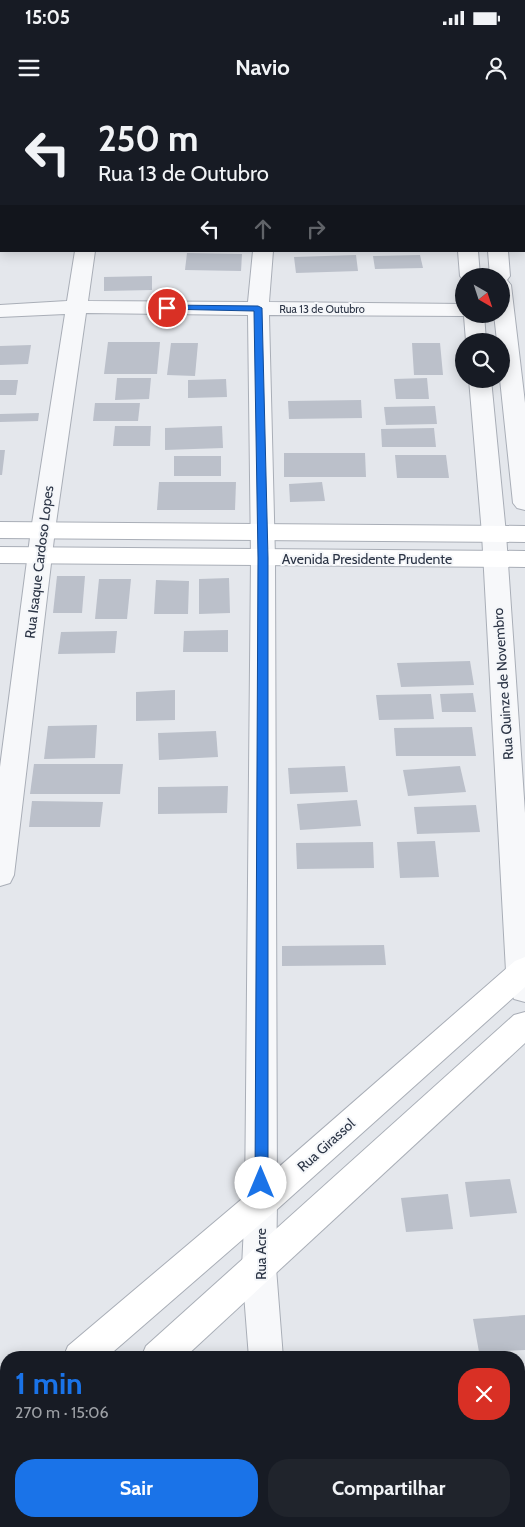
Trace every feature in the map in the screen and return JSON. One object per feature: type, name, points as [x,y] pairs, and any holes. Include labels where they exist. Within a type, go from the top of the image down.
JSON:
[{"type":"street","name":"Rua Isaque Cardoso Lopes","points":[[0,874],[42,530],[85,252]]},
{"type":"street","name":"Rua Acre","points":[[263,252],[258,308],[263,532],[261,1203],[259,1268],[265,1351]]},
{"type":"street","points":[[468,252],[469,268]]},
{"type":"street","points":[[498,252],[499,268]]},
{"type":"street","name":"Rua 13 de Outubro","points":[[0,311],[77,307],[455,310]]},
{"type":"street","points":[[510,310],[525,503]]},
{"type":"street","name":"Rua Quinze de Novembro","points":[[481,388],[495,547],[524,977]]},
{"type":"street","name":"Avenida Presidente Prudente","points":[[0,530],[263,532],[495,547],[525,559]]},
{"type":"street","name":"Avenida Presidente Prudente","points":[[0,555],[263,558],[495,547],[525,534]]},
{"type":"street","name":"Rua Girassol","points":[[88,1351],[524,977]]},
{"type":"street","points":[[166,1351],[525,1024]]},
{"type":"building","points":[[187,253],[242,254],[241,271],[185,270]]},
{"type":"building","points":[[356,255],[358,271],[296,273],[294,257]]},
{"type":"building","points":[[420,255],[423,268],[375,269],[373,256]]},
{"type":"building","points":[[152,276],[152,290],[104,291],[104,277]]},
{"type":"building","points":[[108,342],[160,342],[157,374],[104,374]]},
{"type":"building","points":[[171,343],[198,343],[195,376],[167,375]]},
{"type":"building","points":[[412,343],[440,343],[443,375],[414,375]]},
{"type":"building","points":[[31,345],[28,364],[0,365],[0,346]]},
{"type":"building","points":[[117,378],[151,378],[149,399],[115,400]]},
{"type":"building","points":[[427,378],[429,399],[396,399],[394,379]]},
{"type":"building","points":[[226,379],[227,397],[188,398],[188,380]]},
{"type":"building","points":[[0,380],[18,380],[16,395],[0,395]]},
{"type":"building","points":[[361,400],[362,418],[289,419],[288,401]]},
{"type":"building","points":[[95,403],[140,403],[138,421],[93,421]]},
{"type":"building","points":[[435,406],[437,424],[386,425],[384,407]]},
{"type":"building","points":[[39,413],[38,421],[0,422],[0,414]]},
{"type":"building","points":[[115,426],[151,426],[150,446],[113,446]]},
{"type":"building","points":[[222,426],[223,448],[165,450],[165,428]]},
{"type":"building","points":[[434,428],[436,447],[382,447],[381,429]]},
{"type":"building","points":[[0,450],[5,450],[2,475],[0,475]]},
{"type":"building","points":[[284,453],[365,453],[366,477],[284,477]]},
{"type":"building","points":[[395,455],[446,455],[449,478],[397,478]]},
{"type":"building","points":[[174,456],[221,456],[221,476],[174,476]]},
{"type":"building","points":[[159,482],[236,482],[235,510],[157,510]]},
{"type":"building","points":[[322,482],[325,501],[290,502],[289,484]]},
{"type":"building","points":[[57,576],[85,576],[82,613],[53,613]]},
{"type":"building","points":[[229,578],[230,613],[199,614],[199,579]]},
{"type":"building","points":[[99,579],[131,579],[127,619],[95,619]]},
{"type":"building","points":[[156,580],[189,581],[188,614],[154,614]]},
{"type":"building","points":[[228,630],[228,652],[183,652],[184,631]]},
{"type":"building","points":[[117,631],[115,653],[58,654],[61,632]]},
{"type":"building","points":[[470,661],[474,685],[401,687],[397,663]]},
{"type":"building","points":[[175,690],[175,720],[136,721],[136,692]]},
{"type":"building","points":[[473,693],[476,712],[442,712],[440,694]]},
{"type":"building","points":[[431,694],[434,719],[379,720],[376,695]]},
{"type":"building","points":[[97,725],[95,758],[44,759],[48,726]]},
{"type":"building","points":[[472,727],[476,756],[396,756],[394,728]]},
{"type":"building","points":[[216,731],[218,757],[159,760],[158,733]]},
{"type":"building","points":[[34,764],[123,764],[120,794],[30,794]]},
{"type":"building","points":[[345,766],[348,792],[290,794],[288,768]]},
{"type":"building","points":[[460,766],[466,792],[408,796],[403,770]]},
{"type":"building","points":[[228,786],[227,813],[158,814],[158,787]]},
{"type":"building","points":[[357,800],[361,826],[300,830],[297,804]]},
{"type":"building","points":[[32,801],[103,802],[100,827],[29,827]]},
{"type":"building","points":[[476,805],[480,832],[417,834],[414,807]]},
{"type":"building","points":[[435,841],[439,877],[400,878],[397,842]]},
{"type":"building","points":[[373,842],[374,868],[297,869],[296,843]]},
{"type":"building","points":[[384,945],[386,965],[282,966],[282,946]]},
{"type":"building","points":[[510,1179],[517,1213],[470,1217],[465,1182]]},
{"type":"building","points":[[448,1194],[453,1229],[406,1232],[401,1198]]},
{"type":"building","points":[[525,1315],[525,1350],[479,1351],[473,1319]]},
{"type":"route","points":[[167,308],[258,308],[263,558],[261,1183]]}]
